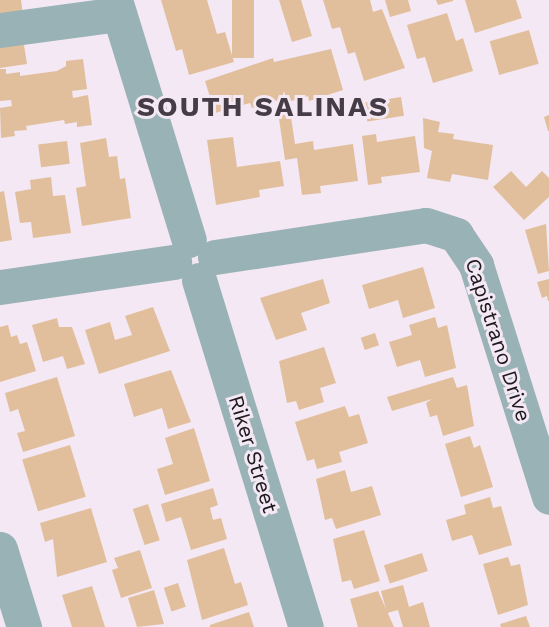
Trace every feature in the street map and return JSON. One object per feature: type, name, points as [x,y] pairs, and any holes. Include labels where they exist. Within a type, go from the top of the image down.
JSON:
[{"type":"street","points":[[0,30],[117,7]]},
{"type":"street","name":"Riker Street","points":[[117,7],[306,627]]},
{"type":"street","name":"Capistrano Drive","points":[[194,260],[426,225],[448,230],[465,244],[476,265],[549,497]]},
{"type":"street","points":[[0,287],[194,260]]},
{"type":"street","points":[[0,549],[24,627]]},
{"type":"building","points":[[0,0],[21,0],[23,15],[0,18]]},
{"type":"building","points":[[161,0],[207,0],[217,34],[225,32],[234,62],[189,75],[182,49],[176,51]]},
{"type":"building","points":[[232,0],[254,0],[254,58],[232,58]]},
{"type":"building","points":[[279,0],[301,0],[312,36],[292,42]]},
{"type":"building","points":[[323,0],[370,0],[373,12],[382,9],[405,68],[364,81],[355,52],[348,54],[340,27],[332,29]]},
{"type":"building","points":[[385,0],[408,0],[411,11],[390,17]]},
{"type":"building","points":[[436,0],[453,0],[453,1],[438,5]]},
{"type":"building","points":[[465,0],[516,0],[522,18],[475,33]]},
{"type":"building","points":[[447,13],[456,41],[463,38],[473,71],[433,83],[425,57],[417,59],[407,25]]},
{"type":"building","points":[[529,30],[539,64],[499,75],[490,41]]},
{"type":"building","points":[[23,39],[27,64],[0,68],[0,43]]},
{"type":"building","points":[[331,49],[343,90],[309,101],[308,96],[281,104],[279,100],[252,108],[250,103],[215,113],[205,81],[273,58],[274,62]]},
{"type":"building","points":[[83,59],[87,89],[72,91],[73,98],[88,95],[92,125],[77,127],[77,122],[65,124],[64,120],[26,126],[27,130],[14,131],[15,136],[1,138],[0,108],[12,106],[11,100],[0,101],[0,69],[6,69],[6,74],[20,72],[20,76],[57,71],[66,66],[66,61]]},
{"type":"building","points":[[401,97],[404,116],[367,122],[364,103]]},
{"type":"building","points":[[290,110],[295,144],[313,141],[314,150],[353,144],[358,181],[320,186],[321,193],[302,195],[297,158],[285,160],[278,112]]},
{"type":"building","points":[[549,115],[549,131],[548,131],[544,117]]},
{"type":"building","points":[[423,118],[440,122],[438,132],[454,134],[453,139],[493,145],[488,180],[452,174],[450,182],[427,178],[432,151],[424,148]]},
{"type":"building","points":[[376,134],[377,142],[415,136],[420,172],[381,177],[382,183],[368,185],[362,136]]},
{"type":"building","points":[[233,137],[237,167],[280,161],[284,186],[259,190],[260,197],[216,205],[207,140]]},
{"type":"building","points":[[106,138],[109,157],[117,156],[120,179],[125,178],[131,218],[82,226],[76,188],[86,186],[80,143]]},
{"type":"building","points":[[67,141],[70,164],[41,167],[38,145]]},
{"type":"building","points":[[511,171],[526,187],[542,171],[549,178],[549,197],[524,220],[493,187]]},
{"type":"building","points":[[51,177],[53,196],[65,195],[71,233],[33,238],[31,222],[20,223],[15,192],[31,189],[30,180]]},
{"type":"building","points":[[4,191],[12,240],[0,242],[0,192]]},
{"type":"building","points":[[546,224],[549,271],[538,274],[525,230]]},
{"type":"building","points":[[423,267],[435,308],[403,318],[398,300],[369,309],[362,285]]},
{"type":"building","points":[[323,279],[330,303],[301,313],[307,330],[276,340],[260,298]]},
{"type":"building","points":[[549,279],[548,301],[547,296],[542,298],[537,282]]},
{"type":"building","points":[[153,307],[170,351],[99,374],[85,330],[110,322],[115,340],[132,335],[125,316]]},
{"type":"building","points":[[435,317],[438,328],[447,325],[456,368],[425,377],[420,360],[397,367],[389,342],[412,335],[409,325]]},
{"type":"building","points":[[57,318],[59,327],[72,327],[85,364],[67,369],[63,356],[43,362],[32,325]]},
{"type":"building","points":[[8,325],[11,337],[17,335],[20,344],[27,342],[36,371],[0,382],[0,327]]},
{"type":"building","points":[[375,333],[379,345],[365,350],[361,338]]},
{"type":"building","points":[[324,347],[336,383],[320,388],[324,402],[299,410],[296,401],[287,403],[279,361]]},
{"type":"building","points":[[171,370],[191,422],[168,429],[162,408],[134,417],[124,384]]},
{"type":"building","points":[[57,377],[75,436],[23,452],[17,433],[25,431],[18,409],[10,412],[5,393]]},
{"type":"building","points":[[453,377],[457,388],[467,385],[474,426],[443,436],[437,415],[430,417],[426,403],[432,399],[392,411],[387,397]]},
{"type":"building","points":[[345,406],[349,417],[359,414],[368,443],[339,452],[342,462],[317,469],[314,459],[307,461],[295,422]]},
{"type":"building","points":[[194,428],[210,481],[165,495],[157,469],[173,464],[165,438]]},
{"type":"building","points":[[470,436],[474,448],[480,445],[493,487],[461,497],[445,444]]},
{"type":"building","points":[[70,445],[86,497],[38,511],[22,460]]},
{"type":"building","points":[[345,470],[351,492],[372,486],[381,515],[336,529],[332,518],[325,520],[316,479]]},
{"type":"building","points":[[213,488],[218,505],[210,508],[213,520],[221,518],[227,539],[191,550],[181,517],[166,522],[161,504]]},
{"type":"building","points":[[490,497],[493,508],[501,506],[512,545],[479,555],[472,535],[452,541],[446,520],[466,514],[464,505]]},
{"type":"building","points":[[148,504],[160,540],[145,545],[133,509]]},
{"type":"building","points":[[91,508],[107,562],[57,577],[53,539],[45,542],[40,523]]},
{"type":"building","points":[[364,530],[380,581],[354,589],[351,580],[342,582],[333,539]]},
{"type":"building","points":[[224,548],[235,584],[241,582],[248,605],[202,620],[187,560]]},
{"type":"building","points":[[140,550],[152,588],[121,598],[112,570],[118,568],[114,558]]},
{"type":"building","points":[[422,553],[428,571],[390,583],[384,565]]},
{"type":"building","points":[[508,557],[511,566],[520,564],[528,605],[498,615],[483,564]]},
{"type":"building","points":[[178,583],[186,607],[171,611],[164,588]]},
{"type":"building","points":[[403,585],[409,607],[423,602],[430,627],[403,627],[398,610],[387,613],[381,591]]},
{"type":"building","points":[[92,586],[105,627],[72,627],[62,595]]},
{"type":"building","points":[[154,590],[164,624],[137,627],[128,598]]},
{"type":"building","points":[[378,591],[394,627],[358,627],[350,599]]},
{"type":"building","points":[[249,612],[254,627],[210,627],[210,625]]},
{"type":"building","points":[[526,616],[530,627],[501,627],[500,624]]},
{"type":"district","name":"SOUTH SALINAS","points":[[263,107]]}]
